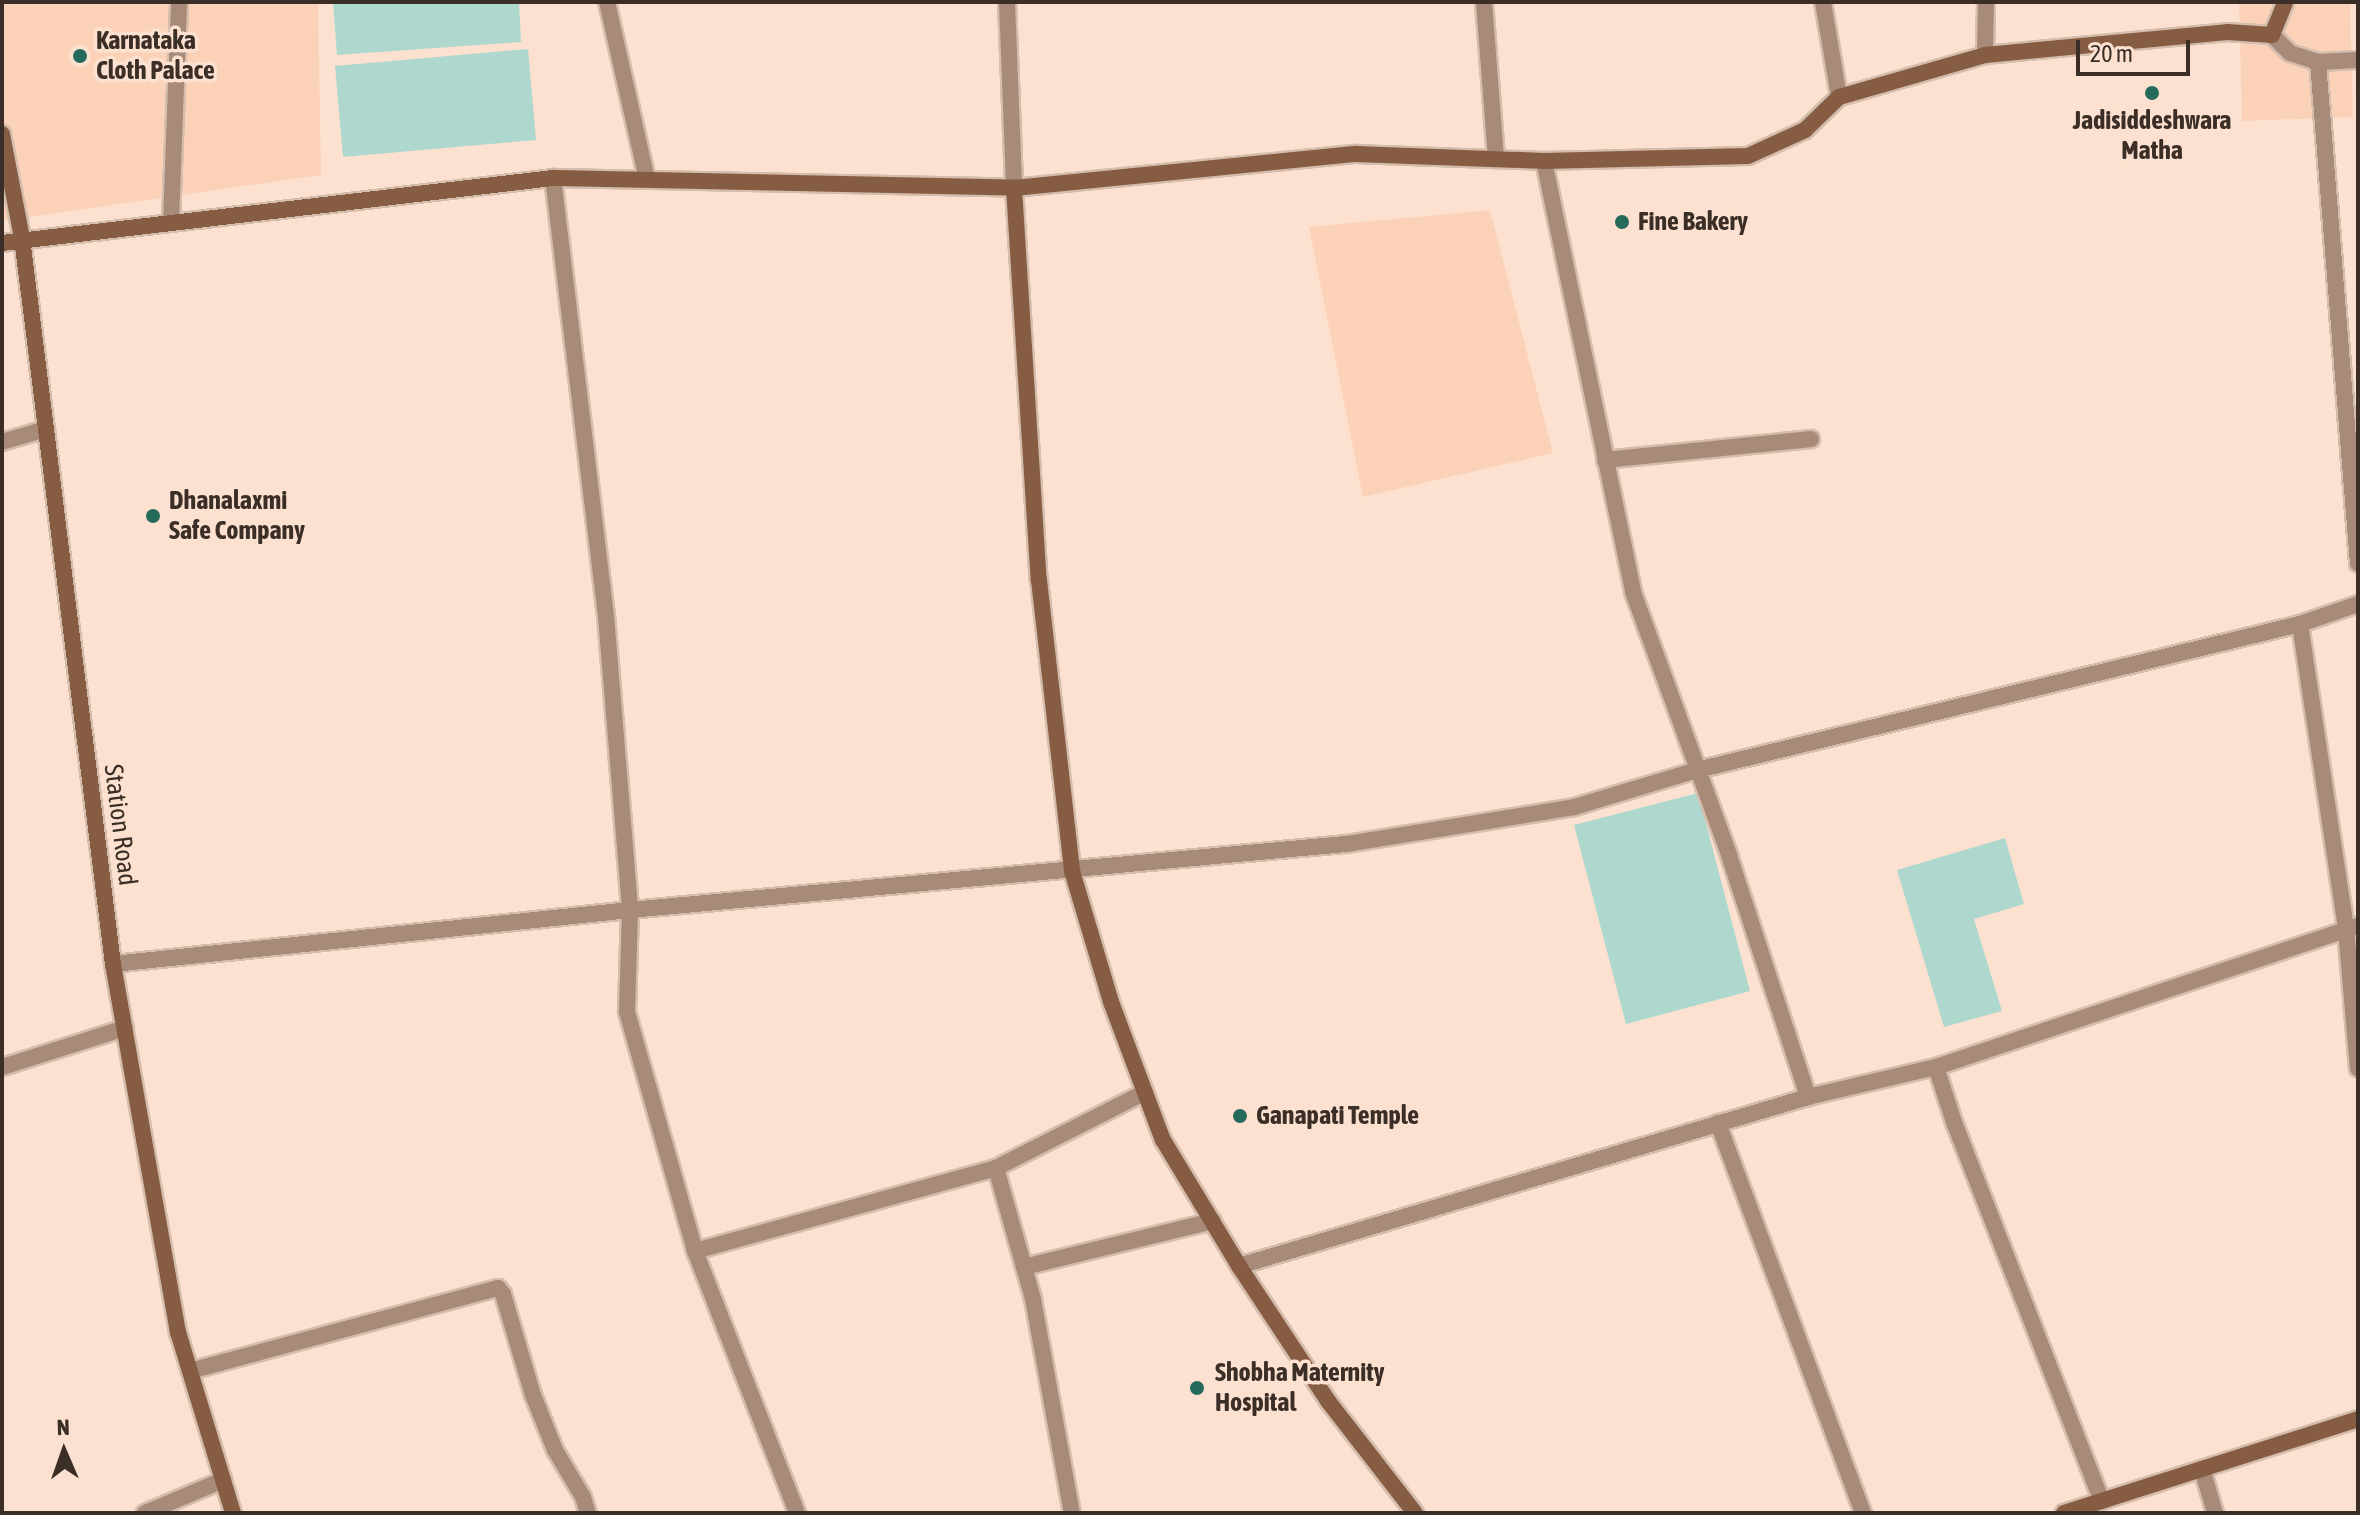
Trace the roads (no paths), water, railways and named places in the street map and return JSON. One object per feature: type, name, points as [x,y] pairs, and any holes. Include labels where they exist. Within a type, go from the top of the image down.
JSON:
[{"type":"street","points":[[171,222],[179,2]]},
{"type":"street","points":[[607,2],[647,180]]},
{"type":"street","points":[[1007,2],[1014,188],[1039,580],[1072,871],[1111,1002],[1163,1140],[1239,1266],[1328,1401],[1415,1513]]},
{"type":"street","points":[[1484,2],[1496,159]]},
{"type":"street","points":[[1823,2],[1839,97]]},
{"type":"street","points":[[1985,55],[1986,2]]},
{"type":"street","points":[[2272,35],[2285,2]]},
{"type":"street","points":[[2,243],[22,238],[553,178],[1014,188],[1356,154],[1544,161],[1748,156],[1805,130],[1839,97],[1985,55],[2227,32],[2272,35],[2290,53],[2318,62],[2358,60]]},
{"type":"street","points":[[2318,62],[2358,563]]},
{"type":"street","name":"Station Road","points":[[2,134],[22,238],[113,964],[178,1332],[233,1513]]},
{"type":"street","points":[[1544,161],[1633,592],[1729,855],[1808,1097]]},
{"type":"street","points":[[553,178],[606,616],[630,910],[627,1012],[695,1251],[797,1513]]},
{"type":"street","points":[[2,442],[46,429]]},
{"type":"street","points":[[1605,460],[1811,439]]},
{"type":"street","points":[[113,964],[630,910],[1362,842],[1574,807],[1697,770],[2300,624],[2358,604]]},
{"type":"street","points":[[2300,624],[2352,928],[2358,1068]]},
{"type":"street","points":[[1239,1266],[1808,1097],[1936,1067],[2352,928]]},
{"type":"street","points":[[2,1067],[125,1028]]},
{"type":"street","points":[[1936,1067],[1954,1122],[2102,1501]]},
{"type":"street","points":[[695,1251],[996,1168],[1145,1092]]},
{"type":"street","points":[[1718,1123],[1863,1513]]},
{"type":"street","points":[[996,1168],[1033,1299],[1072,1513]]},
{"type":"street","points":[[1024,1267],[1212,1221]]},
{"type":"street","points":[[190,1371],[498,1288],[503,1294],[533,1395],[555,1450],[583,1497],[588,1513]]},
{"type":"street","points":[[2064,1513],[2358,1419]]},
{"type":"street","points":[[2202,1469],[2215,1513]]},
{"type":"street","points":[[145,1513],[223,1480]]},
{"type":"place","name":"Karnataka Cloth Palace","points":[[80,56]]},
{"type":"place","name":"Jadisiddeshwara Matha","points":[[2152,93]]},
{"type":"place","name":"Fine Bakery","points":[[1622,222]]},
{"type":"place","name":"Dhanalaxmi Safe Company","points":[[153,516]]},
{"type":"place","name":"Ganapati Temple","points":[[1240,1116]]},
{"type":"place","name":"Shobha Maternity Hospital","points":[[1197,1388]]}]
